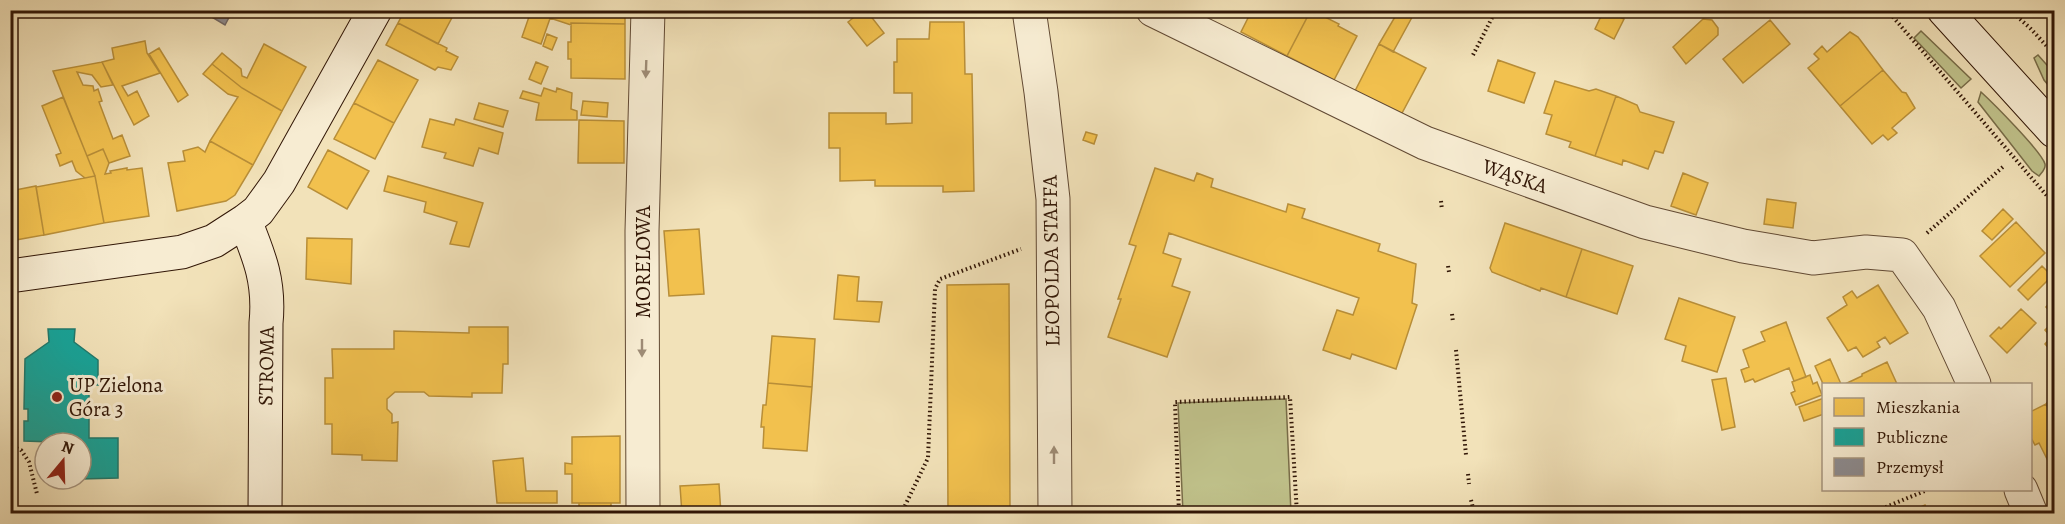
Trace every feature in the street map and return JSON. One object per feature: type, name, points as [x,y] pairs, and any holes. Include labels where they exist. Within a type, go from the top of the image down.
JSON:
[{"type":"street","points":[[10,276],[182,252],[214,241],[246,221],[258,211],[279,182],[375,10]]},
{"type":"street","name":"MORELOWA","points":[[643,513],[642,231],[648,10]]},
{"type":"street","name":"LEOPOLDA STAFFA","points":[[1029,10],[1053,199],[1054,513]]},
{"type":"street","name":"WĄSKA","points":[[1153,10],[1425,143],[1645,222],[1743,246],[1813,258],[1911,246]]},
{"type":"street","points":[[1944,10],[2055,131]]},
{"type":"street","name":"STROMA","points":[[246,221],[262,264],[268,302],[265,513]]},
{"type":"street","points":[[1911,246],[1974,383]]},
{"type":"street","points":[[2022,491],[2031,513]]},
{"type":"path","points":[[1473,55],[1496,10]]},
{"type":"path","points":[[1887,10],[2055,204]]},
{"type":"path","points":[[2010,10],[2055,54]]},
{"type":"path","points":[[1911,246],[2004,166]]},
{"type":"path","points":[[1442,201],[1442,210]]},
{"type":"path","points":[[901,513],[928,458],[935,289],[940,279],[1053,237]]},
{"type":"path","points":[[1448,266],[1449,272]]},
{"type":"path","points":[[11,299],[13,447],[21,450],[29,462],[37,494]]},
{"type":"path","points":[[1452,314],[1453,322]]},
{"type":"path","points":[[1456,350],[1466,455]]},
{"type":"path","points":[[1179,513],[1175,402],[1290,397],[1297,513]]},
{"type":"path","points":[[1468,474],[1469,484]]},
{"type":"path","points":[[1869,513],[1922,491]]},
{"type":"path","points":[[1471,500],[1473,508]]},
{"type":"green space","points":[[1921,31],[1971,79],[1961,88],[1914,38]]},
{"type":"green space","points":[[2038,55],[2054,73],[2054,92],[2044,80],[2034,58]]},
{"type":"green space","points":[[1981,92],[2016,127],[2042,158],[2045,167],[2039,176],[2032,171],[1978,102]]},
{"type":"green space","points":[[1286,399],[1291,513],[1183,513],[1178,403]]},
{"type":"building: Mieszkania","points":[[405,10],[456,10],[438,44],[398,23]]},
{"type":"building: Mieszkania","points":[[529,10],[553,10],[541,44],[522,37],[531,11]]},
{"type":"building: Mieszkania","points":[[553,10],[625,10],[625,24],[571,23],[571,25],[550,18]]},
{"type":"building: Mieszkania","points":[[866,10],[884,33],[867,46],[848,22]]},
{"type":"building: Mieszkania","points":[[1252,10],[1311,10],[1287,56],[1241,32]]},
{"type":"building: Mieszkania","points":[[1311,10],[1357,36],[1334,80],[1287,56]]},
{"type":"building: Mieszkania","points":[[1399,10],[1416,10],[1393,52],[1379,44]]},
{"type":"building: Mieszkania","points":[[1604,10],[1624,19],[1614,39],[1595,29]]},
{"type":"building: Mieszkania","points":[[1703,19],[1712,20],[1718,28],[1718,35],[1686,64],[1673,47]]},
{"type":"building: Mieszkania","points":[[1770,20],[1790,44],[1743,83],[1723,59]]},
{"type":"building: Mieszkania","points":[[930,22],[964,22],[965,74],[972,74],[974,191],[943,192],[943,186],[875,186],[875,180],[840,181],[840,148],[829,148],[829,113],[886,113],[886,124],[912,123],[912,93],[894,93],[897,39],[929,39]]},
{"type":"building: Mieszkania","points":[[398,23],[447,48],[446,51],[458,57],[451,70],[438,67],[435,70],[386,45]]},
{"type":"building: Mieszkania","points":[[571,23],[625,24],[625,79],[571,78],[568,42],[571,42]]},
{"type":"building: Mieszkania","points":[[1850,32],[1858,37],[1883,70],[1840,106],[1808,68],[1819,59],[1814,54],[1822,46],[1827,52]]},
{"type":"building: Mieszkania","points":[[547,34],[557,38],[552,50],[543,46]]},
{"type":"building: Mieszkania","points":[[145,41],[147,53],[160,73],[122,86],[128,96],[137,91],[149,116],[134,125],[102,62],[114,59],[112,48]]},
{"type":"building: Mieszkania","points":[[264,44],[306,67],[282,111],[242,88],[212,64],[222,53],[241,69],[242,76],[247,78]]},
{"type":"building: Mieszkania","points":[[1379,44],[1426,68],[1401,115],[1355,91]]},
{"type":"building: Mieszkania","points":[[159,48],[188,95],[178,102],[149,54]]},
{"type":"building: Mieszkania","points":[[378,60],[418,80],[394,123],[354,103]]},
{"type":"building: Mieszkania","points":[[1498,60],[1535,73],[1524,103],[1488,91]]},
{"type":"building: Mieszkania","points":[[102,62],[113,85],[101,87],[92,75],[77,72],[83,85],[93,86],[94,91],[98,89],[102,101],[99,102],[113,139],[122,135],[130,156],[109,163],[103,149],[87,156],[53,71]]},
{"type":"building: Mieszkania","points":[[536,62],[548,67],[541,84],[529,79]]},
{"type":"building: Mieszkania","points":[[212,64],[242,88],[282,111],[253,165],[210,141],[238,97],[228,94],[203,74]]},
{"type":"building: Mieszkania","points":[[1883,70],[1902,92],[1906,93],[1915,108],[1892,128],[1897,133],[1888,140],[1883,135],[1872,144],[1840,106]]},
{"type":"building: Mieszkania","points":[[1555,81],[1589,91],[1596,89],[1616,96],[1595,156],[1569,147],[1571,142],[1546,134],[1552,115],[1544,113]]},
{"type":"building: Mieszkania","points":[[544,88],[556,92],[557,88],[572,93],[571,109],[577,111],[577,120],[536,120],[539,103],[520,98],[523,91],[541,96]]},
{"type":"building: Mieszkania","points":[[1616,96],[1637,105],[1640,112],[1674,122],[1663,153],[1655,151],[1648,169],[1623,160],[1622,165],[1595,156]]},
{"type":"building: Mieszkania","points":[[63,97],[95,176],[85,178],[76,171],[72,161],[60,166],[56,155],[61,153],[42,106]]},
{"type":"building: Mieszkania","points":[[583,101],[608,103],[607,117],[581,115]]},
{"type":"building: Mieszkania","points":[[354,103],[394,123],[375,159],[334,139]]},
{"type":"building: Mieszkania","points":[[479,103],[508,111],[503,127],[474,119]]},
{"type":"building: Mieszkania","points":[[430,119],[454,125],[456,119],[503,133],[498,154],[479,148],[473,166],[444,158],[446,153],[422,147]]},
{"type":"building: Mieszkania","points":[[579,120],[624,121],[624,163],[578,163]]},
{"type":"building: Mieszkania","points":[[1086,132],[1097,135],[1094,144],[1083,140]]},
{"type":"building: Mieszkania","points":[[210,141],[253,165],[235,195],[226,201],[177,211],[168,163],[185,161],[183,151],[198,147],[205,152]]},
{"type":"building: Mieszkania","points":[[103,149],[109,163],[105,174],[127,168],[127,170],[142,168],[149,216],[104,223],[95,176],[87,156]]},
{"type":"building: Mieszkania","points":[[328,150],[369,171],[347,209],[308,187]]},
{"type":"building: Mieszkania","points":[[1155,168],[1194,181],[1197,173],[1213,179],[1211,187],[1286,212],[1288,204],[1305,209],[1302,218],[1380,244],[1378,251],[1416,264],[1412,303],[1417,305],[1396,369],[1352,354],[1350,359],[1323,350],[1337,310],[1353,315],[1359,298],[1169,233],[1163,253],[1181,259],[1172,286],[1190,292],[1167,357],[1108,337],[1136,246],[1129,244]]},
{"type":"building: Mieszkania","points":[[1683,173],[1708,183],[1696,215],[1671,206]]},
{"type":"building: Mieszkania","points":[[95,176],[104,223],[44,235],[36,187]]},
{"type":"building: Mieszkania","points":[[388,176],[483,203],[469,247],[450,244],[457,222],[424,212],[426,202],[384,191]]},
{"type":"building: Mieszkania","points":[[36,186],[44,235],[10,241],[10,191]]},
{"type":"building: Mieszkania","points":[[1767,199],[1796,203],[1793,228],[1764,224]]},
{"type":"building: Mieszkania","points":[[2003,209],[2013,219],[1992,240],[1982,231]]},
{"type":"building: Mieszkania","points":[[2016,222],[2045,253],[2010,287],[1980,256]]},
{"type":"building: Mieszkania","points":[[1505,223],[1582,249],[1566,297],[1541,288],[1540,291],[1492,272],[1490,268]]},
{"type":"building: Mieszkania","points":[[699,229],[704,294],[669,296],[664,231]]},
{"type":"building: Mieszkania","points":[[307,238],[352,239],[351,284],[306,279]]},
{"type":"building: Mieszkania","points":[[1582,249],[1633,266],[1617,314],[1566,297]]},
{"type":"building: Mieszkania","points":[[2042,266],[2052,276],[2028,300],[2018,290]]},
{"type":"building: Mieszkania","points":[[838,275],[859,277],[857,301],[882,302],[879,322],[834,319]]},
{"type":"building: Mieszkania","points":[[1009,284],[1010,512],[909,514],[948,512],[947,285]]},
{"type":"building: Mieszkania","points":[[1878,285],[1908,333],[1890,344],[1885,337],[1877,342],[1880,347],[1863,357],[1856,347],[1848,351],[1827,318],[1847,305],[1843,297],[1852,291],[1857,298]]},
{"type":"building: Mieszkania","points":[[1679,298],[1735,317],[1717,372],[1682,361],[1686,346],[1665,339]]},
{"type":"building: Mieszkania","points":[[2054,298],[2054,316],[2046,307]]},
{"type":"building: Mieszkania","points":[[2021,309],[2036,323],[2007,353],[1990,336],[1999,327],[2001,329]]},
{"type":"building: Mieszkania","points":[[2054,321],[2054,354],[2045,344],[2051,337],[2045,330]]},
{"type":"building: Mieszkania","points":[[1786,322],[1806,377],[1794,381],[1789,368],[1755,382],[1753,379],[1745,382],[1741,370],[1749,367],[1743,350],[1765,341],[1761,332]]},
{"type":"building: Mieszkania","points":[[469,327],[508,327],[508,364],[503,364],[502,393],[472,393],[472,397],[429,396],[424,392],[395,392],[387,399],[387,409],[392,414],[392,423],[398,422],[397,461],[362,460],[362,455],[332,454],[332,424],[325,424],[325,378],[333,378],[332,349],[394,349],[394,331],[469,333]]},
{"type":"building: Mieszkania","points":[[772,336],[815,339],[812,387],[768,383]]},
{"type":"building: Mieszkania","points":[[1830,359],[1841,383],[1823,383],[1815,366]]},
{"type":"building: Mieszkania","points":[[1887,362],[1897,383],[1847,383]]},
{"type":"building: Mieszkania","points":[[1810,375],[1813,384],[1817,382],[1822,395],[1796,405],[1791,393],[1795,391],[1792,382]]},
{"type":"building: Mieszkania","points":[[1726,378],[1735,427],[1722,430],[1712,380]]},
{"type":"building: Mieszkania","points":[[768,383],[812,387],[807,451],[763,448],[764,427],[761,427]]},
{"type":"building: Mieszkania","points":[[2054,394],[2054,413],[2046,404]]},
{"type":"building: Mieszkania","points":[[1822,399],[1822,415],[1804,421],[1799,407]]},
{"type":"building: Mieszkania","points":[[2046,404],[2054,420],[2054,473],[2039,443],[2035,445],[2032,440],[2032,411]]},
{"type":"building: Mieszkania","points":[[620,436],[620,503],[572,503],[572,474],[565,474],[565,463],[572,464],[572,437]]},
{"type":"building: Mieszkania","points":[[523,458],[526,491],[557,491],[557,503],[497,503],[493,461]]},
{"type":"building: Mieszkania","points":[[719,484],[721,514],[682,514],[680,486]]},
{"type":"building: Mieszkania","points":[[579,503],[611,503],[611,514],[579,514]]},
{"type":"building: Mieszkania","points":[[1925,505],[1928,514],[1905,514]]},
{"type":"building: Publiczne","name":"UP Zielona Góra 3","points":[[48,329],[75,329],[74,342],[98,360],[98,385],[89,385],[89,431],[33,431],[33,441],[24,441],[24,421],[28,421],[28,409],[24,409],[25,359],[49,342]]},
{"type":"building: Publiczne","name":"UP Zielona Góra 3","points":[[93,438],[118,438],[118,478],[93,479]]},
{"type":"building: Przemysł","points":[[200,10],[233,10],[225,25]]},
{"type":"place","name":"UP Zielona Góra 3","points":[[57,397]]}]
